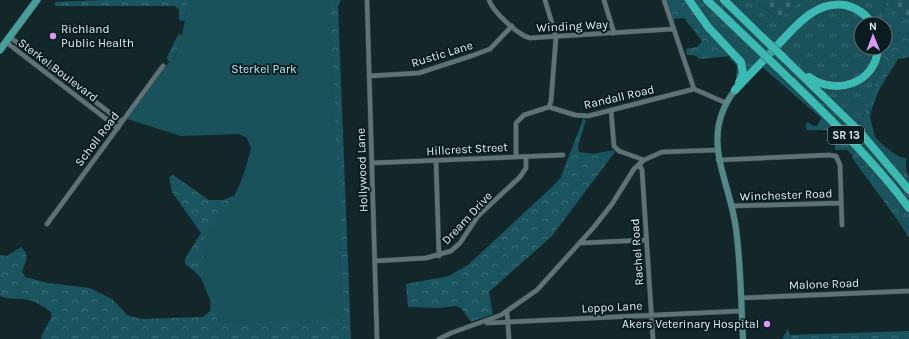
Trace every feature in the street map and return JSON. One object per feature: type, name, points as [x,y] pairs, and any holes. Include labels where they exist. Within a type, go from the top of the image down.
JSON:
[{"type":"highway","points":[[688,0],[708,27],[740,62],[743,73],[735,90]]},
{"type":"highway","name":"SR 13","points":[[707,0],[858,146],[909,208]]},
{"type":"highway","name":"SR 13","points":[[724,0],[860,132],[909,190]]},
{"type":"highway","points":[[735,90],[797,24],[816,9],[835,4],[849,6],[863,13],[865,16]]},
{"type":"highway","points":[[785,59],[819,83],[832,87],[841,87],[854,83],[864,76],[874,63],[876,56]]},
{"type":"main road","points":[[0,50],[37,0]]},
{"type":"street","name":"Hollywood Lane","points":[[367,0],[378,339]]},
{"type":"street","name":"Winding Way","points":[[489,0],[496,12],[526,37],[556,37],[673,29]]},
{"type":"street","points":[[516,157],[515,126],[518,120],[527,114],[549,107],[552,94],[556,37],[545,0]]},
{"type":"street","points":[[604,0],[614,33]]},
{"type":"street","points":[[664,0],[694,88],[726,103]]},
{"type":"street","name":"Rustic Lane","points":[[369,76],[419,73],[459,60],[490,49],[512,26]]},
{"type":"street","name":"Sterkel Boulevard","points":[[8,39],[122,122]]},
{"type":"street","name":"Sterkel Boulevard","points":[[8,39],[118,128]]},
{"type":"street","name":"Scholl Road","points":[[47,224],[163,66]]},
{"type":"street","name":"Randall Road","points":[[549,107],[579,116],[588,116],[694,88]]},
{"type":"street","points":[[735,90],[726,103],[719,120],[717,150],[718,160],[732,206],[737,235],[743,339]]},
{"type":"street","points":[[611,110],[614,146],[619,151],[644,160]]},
{"type":"street","points":[[439,339],[455,331],[483,323],[507,312],[537,290],[581,244],[605,213],[639,164],[644,160],[662,152],[717,150]]},
{"type":"street","name":"Hillcrest Street","points":[[372,163],[563,155]]},
{"type":"street","points":[[718,160],[829,155],[836,156],[839,160],[842,225]]},
{"type":"street","name":"Dream Drive","points":[[375,260],[426,258],[439,256],[455,249],[478,216],[518,180],[526,168],[526,157]]},
{"type":"street","points":[[436,161],[439,256]]},
{"type":"street","name":"Rachel Road","points":[[639,164],[642,170],[653,339]]},
{"type":"street","name":"Winchester Road","points":[[732,206],[841,203]]},
{"type":"street","points":[[581,244],[646,240]]},
{"type":"street","name":"Malone Road","points":[[741,298],[909,291]]},
{"type":"street","name":"Leppo Lane","points":[[483,323],[741,311]]},
{"type":"street","points":[[507,312],[509,339]]},
{"type":"green space","name":"Sterkel Park","points":[[103,0],[341,0],[338,6],[351,339],[42,339],[41,337],[52,316],[51,312],[40,305],[25,299],[0,296],[0,255],[7,256],[21,247],[26,253],[26,261],[22,272],[25,277],[48,283],[90,288],[112,299],[127,315],[141,319],[203,317],[210,311],[210,296],[205,284],[196,273],[185,264],[185,259],[201,233],[172,192],[169,177],[173,175],[209,200],[223,200],[234,196],[241,182],[256,138],[186,10],[185,20],[181,21],[179,20],[179,10],[175,6],[56,6],[54,4],[56,2]]},
{"type":"green space","name":"Sterkel Park","points":[[188,0],[330,0],[344,319],[219,323],[200,275],[206,235],[242,184],[251,149],[247,138],[239,134],[181,136],[127,119],[169,62],[174,59],[182,36]]},
{"type":"green space","points":[[666,0],[685,0],[731,56],[700,59],[694,55],[687,55],[686,49],[697,47],[702,41],[684,18],[672,19]]},
{"type":"green space","points":[[685,0],[752,0],[779,18],[802,0],[885,0],[883,16],[853,16],[853,56],[885,56],[863,117],[858,117],[843,101],[882,144],[899,156],[906,158],[906,170],[909,178],[909,238],[899,222],[901,214],[877,178],[861,164],[858,166],[851,156],[854,157],[844,147],[846,150],[835,150],[834,130],[829,130],[830,124],[765,64],[738,79],[736,77],[737,66],[729,58],[731,56]]},
{"type":"green space","points":[[752,0],[802,0],[779,18]]},
{"type":"green space","points":[[885,0],[899,15],[909,18],[909,57],[898,59],[880,88],[870,117],[875,138],[842,101],[843,100],[858,117],[863,117],[885,56],[893,56],[893,38],[900,39],[898,32],[893,27],[893,16],[883,16]]},
{"type":"green space","points":[[885,0],[909,0],[909,18],[899,15]]},
{"type":"green space","points":[[893,27],[898,32],[900,39],[894,38]]},
{"type":"green space","points":[[181,34],[182,36],[174,59],[169,62],[167,57],[178,35]]},
{"type":"green space","points":[[765,64],[830,124],[829,130],[807,130],[805,125],[808,122],[813,126],[817,126],[821,118],[761,66]]},
{"type":"green space","points":[[583,119],[586,120],[578,146],[579,152],[593,154],[614,150],[615,152],[552,236],[489,292],[493,314],[471,322],[461,308],[455,306],[440,308],[408,307],[406,284],[449,276],[469,264],[553,186],[561,177]]},
{"type":"green space","points":[[859,164],[864,166],[876,177],[895,199],[901,210],[899,222],[858,166]]},
{"type":"green space","points":[[788,329],[790,335],[909,331],[909,339],[782,339]]},
{"type":"place","name":"Richland Public Health","points":[[53,36]]},
{"type":"place","name":"Akers Veterinary Hospital","points":[[767,324]]}]
